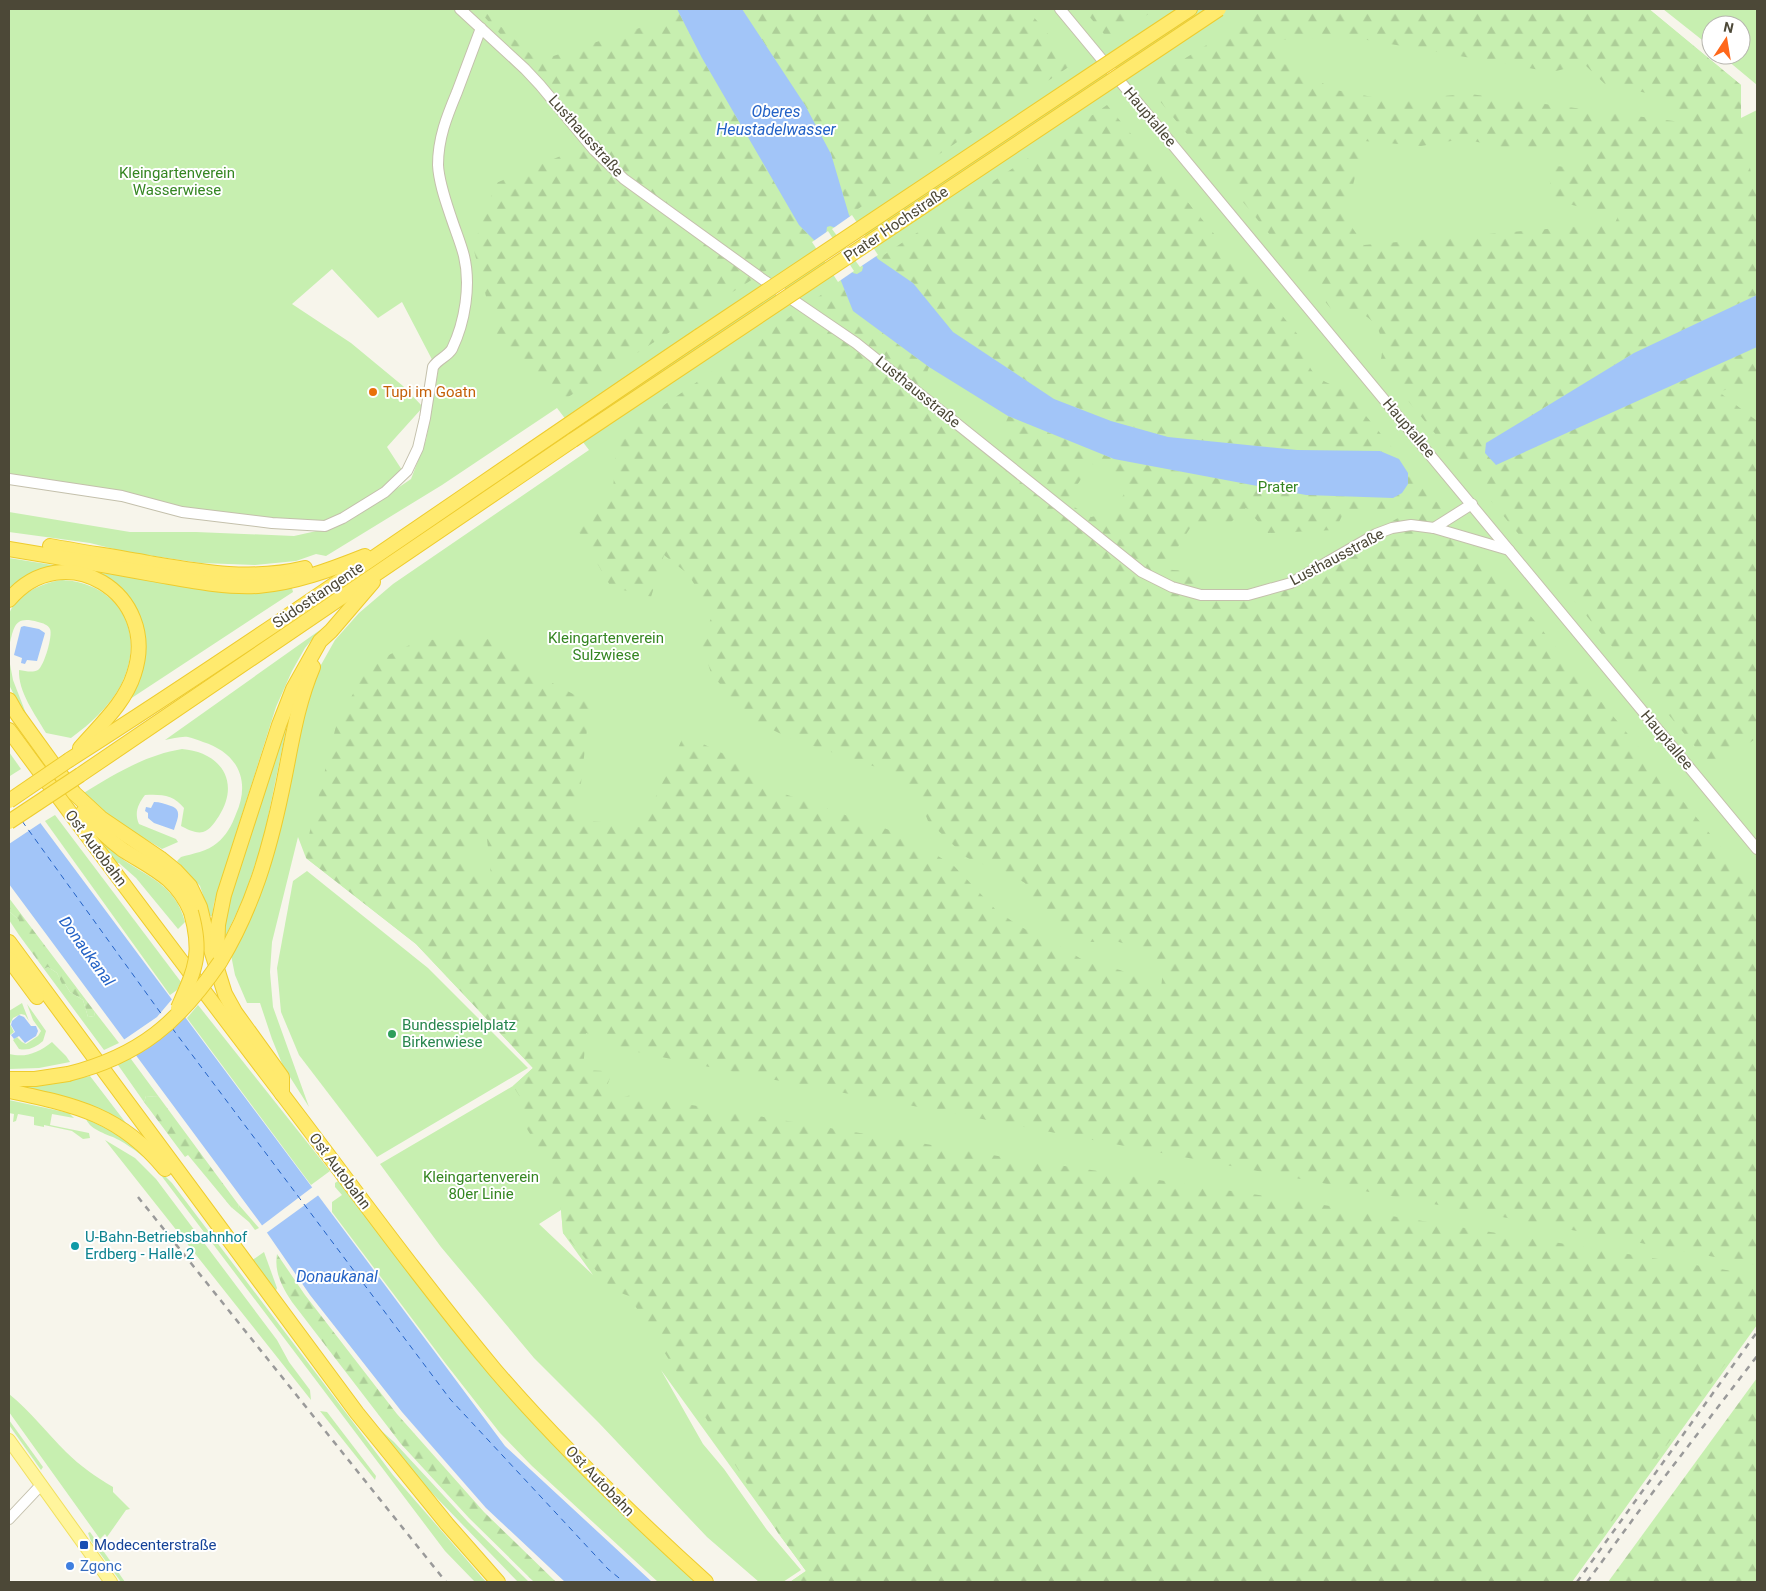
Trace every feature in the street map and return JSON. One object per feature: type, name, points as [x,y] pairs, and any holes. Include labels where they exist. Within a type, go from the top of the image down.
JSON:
[{"type":"highway","name":"Prater Hochstraße","points":[[564,426],[1190,9]]},
{"type":"highway","name":"Prater Hochstraße","points":[[572,440],[1219,9]]},
{"type":"highway","name":"Südosttangente","points":[[69,760],[291,614],[564,426]]},
{"type":"highway","name":"Südosttangente","points":[[9,822],[572,440]]},
{"type":"highway","points":[[9,540],[199,572],[247,575],[274,574],[298,570],[388,547]]},
{"type":"highway","points":[[9,549],[195,582],[256,586],[325,572],[388,547]]},
{"type":"highway","points":[[216,966],[218,926],[222,903],[279,724],[300,674],[320,641],[331,631],[387,566]]},
{"type":"highway","points":[[9,600],[22,587],[41,576],[58,573],[94,578],[108,586],[127,605],[135,621],[139,649],[137,667],[130,685],[118,705],[69,760],[9,801]]},
{"type":"highway","points":[[9,1079],[36,1079],[68,1074],[102,1065],[116,1058],[152,1037],[173,1020],[208,979],[234,938],[264,867],[302,696],[315,663],[331,631]]},
{"type":"highway","points":[[9,700],[74,793],[101,818],[160,858],[190,886],[200,906],[216,966],[230,1003],[282,1077],[282,1094]]},
{"type":"highway","points":[[9,712],[91,822],[112,841],[158,871],[174,884],[187,902],[191,912],[197,943],[196,965],[191,981],[173,1020]]},
{"type":"highway","name":"Ost Autobahn","points":[[9,730],[146,916],[406,1260],[497,1372],[578,1460],[639,1521],[706,1582]]},
{"type":"highway","points":[[9,942],[396,1464],[498,1582]]},
{"type":"highway","points":[[9,959],[180,1180],[195,1195]]},
{"type":"highway","points":[[9,1091],[74,1106],[99,1116],[142,1145],[186,1193],[195,1195]]},
{"type":"main road","points":[[9,1440],[111,1582]]},
{"type":"street","name":"Lusthausstraße","points":[[460,9],[512,56],[540,85],[594,150],[624,179],[778,290],[856,343],[1142,572],[1172,587],[1201,595],[1248,595],[1291,583],[1376,534],[1392,528],[1411,525],[1434,528],[1509,550]]},
{"type":"street","name":"Hauptallee","points":[[1060,9],[1757,849]]},
{"type":"street","points":[[9,479],[122,496],[182,512],[272,523],[325,526],[343,518],[379,496],[403,476],[415,455],[425,418],[434,367],[437,361],[450,351],[458,335],[466,285],[464,257],[444,194],[438,167],[440,140],[447,116],[481,28]]},
{"type":"street","points":[[1434,528],[1472,504]]},
{"type":"street","points":[[9,1519],[42,1485]]},
{"type":"green space","name":"Prater","points":[[9,9],[1649,9],[1701,52],[1701,65],[1717,65],[1741,85],[1741,118],[1757,110],[1757,1325],[1572,1582],[790,1582],[806,1571],[661,1370],[703,1444],[724,1469],[767,1530],[801,1570],[783,1582],[759,1582],[707,1537],[599,1423],[534,1358],[441,1247],[380,1164],[513,1086],[533,1068],[416,944],[306,858],[298,837],[272,942],[270,972],[273,1007],[309,1107],[283,1066],[260,1003],[247,1003],[235,975],[231,955],[257,902],[273,855],[303,715],[317,672],[335,640],[359,613],[393,584],[589,450],[557,408],[442,485],[326,556],[316,554],[296,561],[255,565],[201,563],[126,552],[90,543],[9,532],[9,512],[130,532],[196,532],[294,536],[321,530],[383,498],[411,479],[426,440],[438,371],[402,302],[378,318],[332,269],[292,304],[351,343],[403,386],[423,407],[387,447],[402,470],[388,485],[329,522],[271,519],[183,507],[9,476]],"holes":[[[561,1210],[563,1233],[593,1275],[539,1224]]]},
{"type":"green space","points":[[477,9],[482,9],[538,61],[664,20],[656,9],[677,9],[702,58],[799,225],[814,240],[565,399],[546,388],[497,338],[473,247],[496,183],[599,140]]},
{"type":"green space","points":[[742,9],[1027,9],[1073,64],[849,215],[831,154],[805,105]]},
{"type":"green space","points":[[1083,9],[1156,9],[1109,40]]},
{"type":"green space","points":[[1265,9],[1649,9],[1701,52],[1701,65],[1717,65],[1741,85],[1741,118],[1752,179],[1757,179],[1757,295],[1634,353],[1486,443],[1757,347],[1757,379],[1719,392],[1757,421],[1757,738],[1712,767],[1379,366],[1382,342],[1374,323],[1366,316],[1357,312],[1332,310],[1145,83]],"holes":[[[1350,37],[1552,72],[1584,64],[1606,85],[1677,99],[1681,122],[1470,94],[1388,100],[1336,90],[1281,62],[1274,40]],[[1463,139],[1521,151],[1576,151],[1591,159],[1576,168],[1556,166],[1549,176],[1553,200],[1584,208],[1620,212],[1615,223],[1364,245],[1347,220],[1348,205],[1364,141],[1421,146]]]},
{"type":"green space","points":[[1663,9],[1757,9],[1757,85],[1733,65],[1751,65],[1751,15],[1701,15],[1701,39]]},
{"type":"green space","name":"Prater","points":[[1107,105],[1304,342],[1307,360],[1314,373],[1326,382],[1343,388],[1757,891],[1757,1265],[743,1074],[623,1049],[586,1033],[583,1070],[604,1071],[610,1078],[600,1104],[631,1095],[998,1156],[1305,1202],[1757,1275],[1757,1320],[1568,1582],[790,1582],[806,1571],[778,1533],[629,1296],[613,1290],[563,1233],[561,1209],[543,1155],[516,1111],[525,1105],[513,1086],[533,1068],[416,944],[306,858],[307,843],[337,722],[370,664],[420,640],[491,639],[541,677],[590,703],[577,819],[642,827],[684,735],[756,769],[761,786],[904,835],[954,866],[996,910],[1019,926],[1058,945],[1088,963],[1120,970],[1139,978],[1150,989],[1156,991],[1161,989],[1163,969],[1155,956],[1144,950],[1116,941],[1090,942],[1075,939],[1058,930],[1042,918],[1038,906],[1025,883],[1001,869],[975,862],[966,857],[928,821],[920,801],[885,770],[789,738],[747,717],[711,673],[701,642],[713,614],[688,574],[664,555],[651,597],[611,587],[576,527],[613,490],[617,438],[841,281],[853,311],[929,367],[916,403],[992,464],[1008,416],[1114,459],[1306,495],[1380,451],[1297,450],[1168,437],[1111,421],[1054,399],[953,332],[913,283],[878,259]],"holes":[[[1087,463],[1097,465],[1125,492],[1114,512],[1091,517],[1066,502],[1083,476]],[[1246,508],[1268,533],[1335,530],[1345,510],[1397,509],[1405,514],[1292,578],[1268,587],[1214,591],[1197,574],[1164,569],[1192,525],[1229,524]],[[483,839],[487,839],[493,892],[469,870],[468,850]]]},
{"type":"green space","points":[[9,558],[222,592],[263,592],[292,588],[293,592],[124,703],[137,669],[143,643],[141,620],[135,611],[78,570],[9,594]]},
{"type":"green space","points":[[62,580],[82,583],[99,590],[113,601],[123,614],[129,630],[131,648],[128,666],[121,685],[111,701],[71,738],[46,733],[24,695],[19,678],[19,670],[33,671],[38,670],[40,667],[49,644],[50,629],[47,625],[24,620],[16,624],[9,647],[9,615],[17,601],[39,587]]},
{"type":"green space","points":[[320,630],[305,648],[292,671],[276,707],[214,903],[212,916],[210,916],[200,886],[177,861],[181,857],[209,848],[226,834],[233,822],[240,802],[241,780],[233,761],[215,747],[188,737],[165,740]]},
{"type":"green space","points":[[9,659],[13,680],[32,729],[9,685]]},
{"type":"green space","points":[[290,711],[263,841],[244,897],[221,946],[222,918]]},
{"type":"green space","points":[[182,749],[195,751],[216,762],[223,770],[227,780],[228,791],[225,803],[216,821],[206,831],[195,832],[181,826],[184,808],[176,800],[162,795],[145,795],[138,809],[139,824],[176,839],[178,842],[162,849],[109,817],[82,794],[142,761]]},
{"type":"green space","points":[[9,752],[21,769],[10,776],[9,774]]},
{"type":"green space","points":[[55,815],[181,982],[177,990],[170,995],[45,821]]},
{"type":"green space","points":[[88,826],[118,856],[158,882],[174,898],[185,922],[178,929],[136,878],[119,863],[115,863]]},
{"type":"green space","name":"Bundesspielplatz Birkenwiese","points":[[307,871],[428,968],[528,1068],[377,1157],[299,1055],[281,1012],[277,968],[293,881]]},
{"type":"green space","points":[[9,898],[95,1012],[94,1016],[88,1017],[83,1000],[70,992],[65,984],[62,984],[57,973],[48,967],[44,969],[19,935],[19,920],[9,911]]},
{"type":"green space","points":[[9,911],[19,920],[19,935],[9,920]]},
{"type":"green space","points":[[48,967],[57,973],[62,983],[65,984],[70,992],[83,1000],[88,1017],[94,1016],[95,1012],[119,1043],[104,1050],[44,969]]},
{"type":"green space","points":[[22,1003],[29,1021],[25,1015],[21,1014],[13,1018],[10,1024],[14,1032],[10,1035],[9,1011]]},
{"type":"green space","points":[[27,1004],[46,1031],[43,1041],[38,1045],[29,1049],[19,1049],[13,1040],[17,1037],[26,1044],[38,1036],[41,1031],[33,1020]]},
{"type":"green space","points":[[198,1005],[330,1171],[311,1185],[187,1018]]},
{"type":"green space","points":[[52,1042],[70,1062],[39,1068],[9,1069],[9,1054],[32,1054]]},
{"type":"green space","points":[[128,1055],[159,1097],[146,1096],[144,1102],[118,1065]]},
{"type":"green space","points":[[90,1076],[129,1127],[20,1087],[20,1085],[57,1082]]},
{"type":"green space","points":[[146,1096],[159,1097],[238,1204],[239,1208],[231,1207],[188,1155],[185,1157],[144,1102]]},
{"type":"green space","points":[[9,1100],[69,1113],[74,1118],[52,1114],[50,1125],[89,1133],[90,1138],[83,1139],[72,1131],[44,1125],[44,1127],[34,1125],[34,1117],[18,1114],[16,1121],[13,1122],[14,1114],[9,1113]]},
{"type":"green space","points":[[86,1119],[122,1138],[172,1183],[393,1475],[486,1582],[475,1582],[445,1551],[157,1170],[134,1150],[96,1129]]},
{"type":"green space","points":[[105,1140],[135,1158],[156,1179],[277,1340],[289,1362],[310,1390],[311,1400]]},
{"type":"green space","points":[[338,1181],[436,1309],[495,1380],[545,1435],[623,1515],[697,1582],[658,1582],[532,1466],[500,1433],[332,1212],[332,1202],[342,1195],[335,1187],[335,1183]]},
{"type":"green space","points":[[238,1204],[259,1228],[255,1230],[249,1222],[231,1207],[239,1208]]},
{"type":"green space","points":[[264,1252],[277,1288],[275,1293],[251,1261]]},
{"type":"green space","points":[[277,1254],[305,1295],[397,1414],[484,1512],[556,1582],[534,1582],[469,1518],[401,1444],[292,1302],[280,1279],[276,1261]]},
{"type":"green space","points":[[1757,1378],[1757,1582],[1608,1582]]},
{"type":"green space","points":[[9,1394],[71,1457],[88,1471],[113,1487],[113,1492],[130,1509],[126,1510],[107,1537],[105,1534],[100,1539],[9,1412]]},
{"type":"green space","points":[[320,1411],[327,1412],[376,1476],[375,1480]]},
{"type":"green space","points":[[367,1418],[394,1442],[468,1522],[529,1582],[518,1582],[402,1462]]},
{"type":"green space","points":[[9,1420],[43,1467],[41,1470],[9,1425]]},
{"type":"green space","points":[[90,1532],[125,1582],[121,1582],[91,1541],[88,1533]]},
{"type":"water","name":"Oberes Heustadelwasser","points":[[677,9],[742,9],[805,105],[831,154],[849,215],[878,259],[913,283],[953,332],[1054,399],[1111,421],[1168,437],[1297,450],[1380,451],[1399,459],[1408,473],[1408,484],[1402,493],[1393,498],[1306,495],[1114,459],[1008,416],[929,367],[853,311],[841,281],[814,240],[799,225],[702,58]],"holes":[[[827,227],[836,228],[863,267],[862,271],[857,274],[853,273],[826,234]]]},
{"type":"water","points":[[1757,295],[1757,347],[1496,465],[1485,453],[1486,443],[1634,353]]},
{"type":"water","points":[[21,627],[39,629],[45,633],[37,661],[27,660],[25,664],[21,663],[22,658],[14,655]]},
{"type":"water","name":"Donaukanal","points":[[9,781],[505,1446],[652,1582],[565,1582],[486,1508],[402,1412],[310,1295],[261,1224],[9,884]]},
{"type":"water","points":[[154,802],[171,806],[177,810],[178,816],[174,830],[154,823],[148,818],[148,813],[145,811],[146,807],[151,808]]},
{"type":"water","points":[[19,1015],[24,1017],[31,1026],[36,1026],[38,1031],[36,1036],[25,1043],[19,1036],[14,1039],[11,1035],[15,1032],[11,1025],[12,1021]]},
{"type":"pier","points":[[852,215],[878,255],[860,267],[832,229]]},
{"type":"pier","points":[[828,231],[854,271],[838,282],[812,242]]},
{"type":"pier","points":[[9,779],[42,822],[9,844]]},
{"type":"pier","points":[[173,998],[185,1013],[132,1054],[122,1041],[157,1017]]},
{"type":"pier","points":[[314,1186],[320,1194],[265,1234],[260,1227]]},
{"type":"ferry route","points":[[22,821],[165,1019]]},
{"type":"ferry route","points":[[172,1028],[450,1399],[608,1569],[624,1582]]},
{"type":"railway","points":[[138,1197],[446,1582]]},
{"type":"railway","points":[[1577,1582],[1757,1332]]},
{"type":"railway","points":[[1587,1582],[1757,1356]]},
{"type":"place","name":"Tupi im Goatn","points":[[373,392]]},
{"type":"place","name":"Bundesspielplatz Birkenwiese","points":[[392,1034]]},
{"type":"place","name":"U-Bahn-Betriebsbahnhof Erdberg - Halle 2","points":[[75,1246]]},
{"type":"place","name":"Modecenterstraße","points":[[84,1545]]},
{"type":"place","name":"Zgonc","points":[[70,1566]]},
{"type":"park label","name":"Kleingartenverein Wasserwiese","points":[[177,182]]},
{"type":"park label","name":"Kleingartenverein Sulzwiese","points":[[606,646]]},
{"type":"park label","name":"Kleingartenverein 80er Linie","points":[[481,1186]]}]
